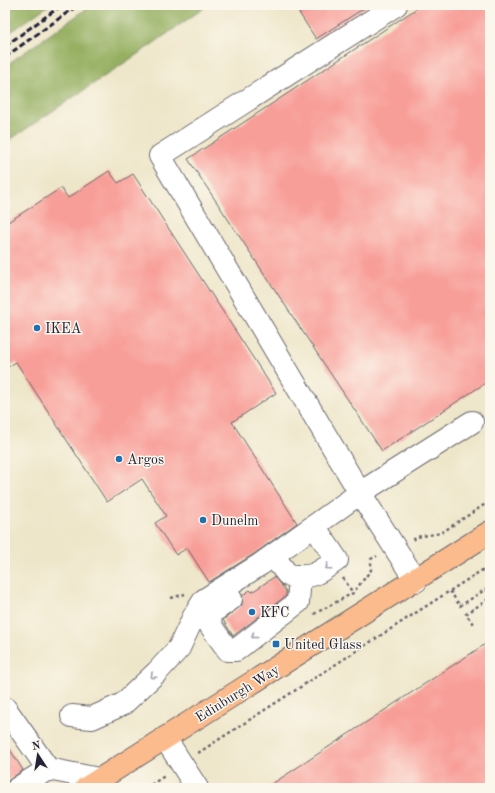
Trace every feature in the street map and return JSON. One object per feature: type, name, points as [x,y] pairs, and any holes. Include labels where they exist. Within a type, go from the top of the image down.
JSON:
[{"type":"highway","name":"Edinburgh Way","points":[[92,783],[490,532]]},
{"type":"lane","points":[[396,5],[160,156],[360,493],[416,580]]},
{"type":"lane","points":[[300,577],[298,602],[236,650],[228,650],[210,625],[211,613],[276,561],[314,526],[360,493],[472,422]]},
{"type":"lane","points":[[276,561],[288,575],[304,578],[319,572],[337,560],[314,526]]},
{"type":"lane","points":[[72,716],[92,718],[122,704],[180,648],[194,616],[204,600],[276,561]]},
{"type":"lane","points":[[5,708],[48,769],[92,783]]},
{"type":"lane","points":[[165,738],[197,788]]},
{"type":"lane","points":[[18,788],[48,769]]},
{"type":"path","points":[[146,788],[490,565]]},
{"type":"path","points":[[450,591],[460,606],[486,589],[490,597],[466,614],[473,624]]},
{"type":"green space","points":[[5,5],[49,5],[5,36]]},
{"type":"green space","points":[[92,5],[208,5],[5,143],[5,66]]},
{"type":"building","points":[[294,5],[369,5],[316,39]]},
{"type":"building","points":[[422,5],[490,5],[490,380],[382,451],[188,159]]},
{"type":"building","points":[[109,171],[118,183],[133,174],[276,393],[232,422],[297,523],[254,554],[209,582],[187,548],[176,555],[155,523],[166,516],[142,479],[107,502],[16,362],[5,369],[5,224],[61,188],[68,198]]},
{"type":"building","points":[[274,577],[286,591],[286,596],[233,636],[223,620],[242,605],[243,595],[250,590],[252,592]]},
{"type":"building","points":[[490,641],[490,788],[266,788]]},
{"type":"building","points":[[5,742],[23,770],[5,783]]},
{"type":"railway","points":[[5,46],[62,5]]},
{"type":"railway","points":[[5,57],[78,5]]},
{"type":"place","name":"IKEA","points":[[37,328]]},
{"type":"place","name":"Argos","points":[[119,459]]},
{"type":"place","name":"Dunelm","points":[[203,520]]},
{"type":"place","name":"KFC","points":[[252,612]]},
{"type":"place","name":"United Glass","points":[[276,644]]}]
